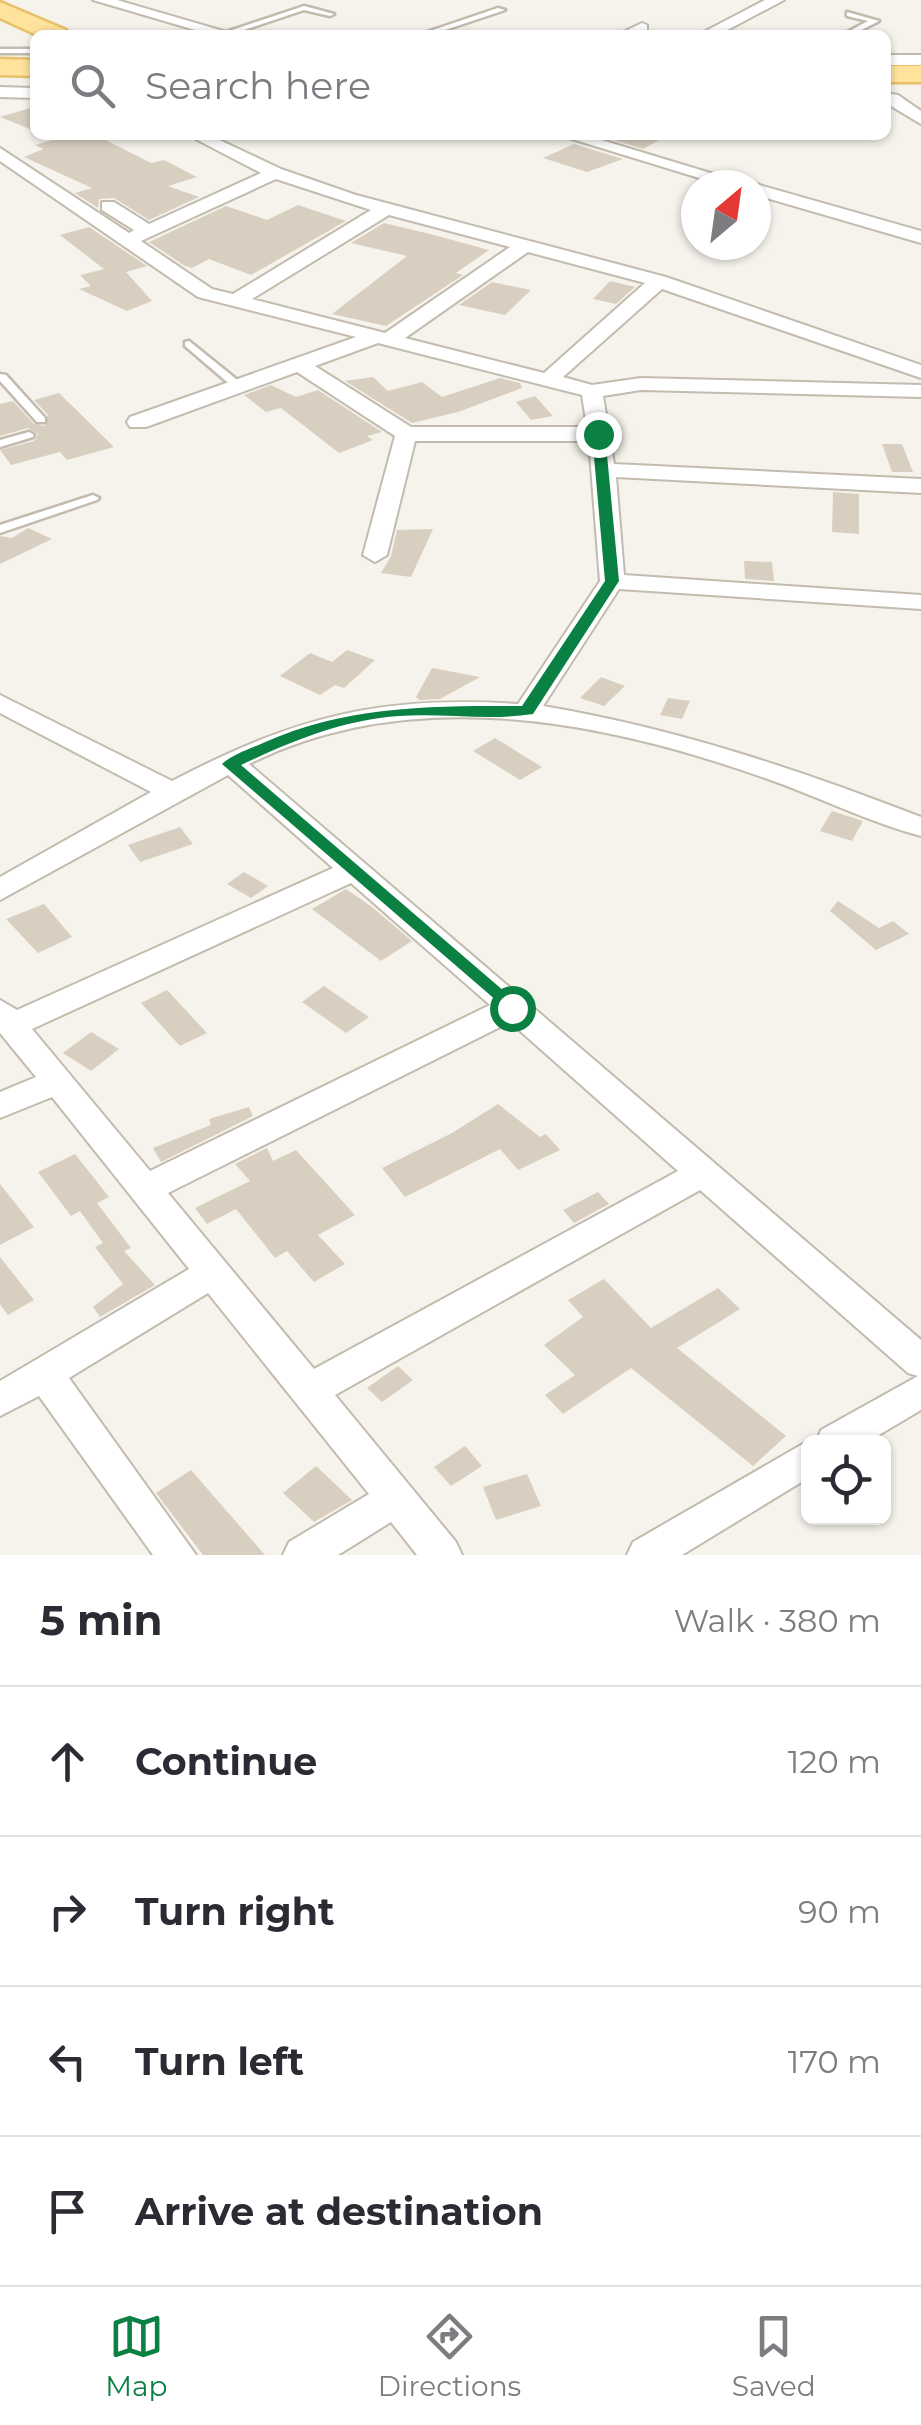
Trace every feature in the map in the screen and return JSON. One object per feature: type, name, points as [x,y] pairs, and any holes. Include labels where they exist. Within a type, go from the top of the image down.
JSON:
[{"type":"main road","points":[[0,9],[46,30]]},
{"type":"main road","points":[[0,67],[30,68]]},
{"type":"main road","points":[[891,74],[921,74]]},
{"type":"main road","points":[[0,76],[30,77]]},
{"type":"main road","points":[[891,85],[921,86]]},
{"type":"street","points":[[101,0],[211,30]]},
{"type":"street","points":[[716,30],[777,0]]},
{"type":"street","points":[[637,30],[642,28]]},
{"type":"street","points":[[891,60],[921,60]]},
{"type":"street","points":[[0,92],[30,93]]},
{"type":"street","points":[[891,101],[921,119]]},
{"type":"street","points":[[207,140],[275,172],[387,208],[659,281],[921,372]]},
{"type":"street","points":[[584,140],[689,170]]},
{"type":"street","points":[[0,152],[138,236],[206,294],[592,391],[641,384],[921,391]]},
{"type":"street","points":[[138,236],[275,172]]},
{"type":"street","points":[[771,193],[921,237]]},
{"type":"street","points":[[235,301],[387,208]]},
{"type":"street","points":[[138,422],[382,338],[526,245]]},
{"type":"street","points":[[548,380],[659,281]]},
{"type":"street","points":[[299,364],[406,434],[598,434]]},
{"type":"street","points":[[527,710],[612,581],[604,470],[592,391]]},
{"type":"street","points":[[374,555],[406,434]]},
{"type":"street","points":[[604,470],[921,486]]},
{"type":"street","points":[[612,581],[921,602]]},
{"type":"street","points":[[0,703],[172,792]]},
{"type":"street","points":[[0,890],[96,831],[298,733],[397,711],[527,710],[648,731],[752,763],[921,828]]},
{"type":"street","points":[[230,764],[921,1362]]},
{"type":"street","points":[[353,870],[6,1018],[442,1555]]},
{"type":"street","points":[[146,1188],[512,1008]]},
{"type":"street","points":[[0,1106],[56,1082]]},
{"type":"street","points":[[308,1390],[703,1173]]},
{"type":"street","points":[[0,1400],[212,1273]]},
{"type":"street","points":[[44,1374],[176,1555]]},
{"type":"street","points":[[847,1435],[921,1391]]},
{"type":"street","points":[[647,1555],[801,1462]]},
{"type":"street","points":[[303,1555],[396,1498]]},
{"type":"lane","points":[[238,30],[304,8],[330,14]]},
{"type":"lane","points":[[438,30],[501,10]]},
{"type":"lane","points":[[850,14],[875,21],[856,30]]},
{"type":"lane","points":[[0,51],[30,51]]},
{"type":"lane","points":[[188,344],[237,385]]},
{"type":"lane","points":[[2,377],[41,420]]},
{"type":"lane","points":[[0,402],[19,398]]},
{"type":"lane","points":[[0,444],[29,435]]},
{"type":"lane","points":[[0,529],[93,498]]},
{"type":"building","points":[[30,108],[30,129],[0,117]]},
{"type":"building","points":[[52,140],[106,140],[151,163],[164,160],[197,177],[168,186],[199,197],[149,220],[114,198],[99,199],[98,208],[75,193],[92,188],[24,157],[43,149],[35,145]]},
{"type":"building","points":[[614,140],[660,140],[643,149]]},
{"type":"building","points":[[574,144],[623,159],[587,172],[543,158]]},
{"type":"building","points":[[298,205],[346,221],[251,275],[209,259],[192,268],[185,266],[149,242],[226,206],[267,220]]},
{"type":"building","points":[[384,223],[489,250],[456,273],[463,275],[386,326],[332,314],[407,256],[351,243]]},
{"type":"building","points":[[89,227],[147,266],[126,272],[152,301],[127,311],[79,289],[91,286],[80,275],[104,269],[60,235]]},
{"type":"building","points":[[610,281],[635,287],[616,304],[593,299]]},
{"type":"building","points":[[492,282],[531,290],[505,315],[459,305]]},
{"type":"building","points":[[373,377],[388,391],[422,382],[442,397],[500,378],[520,383],[522,388],[458,412],[412,423],[345,381]]},
{"type":"building","points":[[271,385],[296,397],[318,390],[382,432],[367,436],[373,440],[339,453],[281,408],[266,412],[244,395]]},
{"type":"building","points":[[59,393],[114,447],[67,460],[60,452],[11,465],[0,450],[34,441],[38,434],[28,428],[0,436],[0,404],[13,401],[34,424],[45,426],[48,415],[34,400]]},
{"type":"building","points":[[535,396],[553,416],[531,420],[516,402]]},
{"type":"building","points":[[882,444],[902,444],[913,472],[892,472]]},
{"type":"building","points":[[833,492],[859,494],[859,534],[832,532]]},
{"type":"building","points":[[28,528],[52,539],[0,564],[0,536],[12,538]]},
{"type":"building","points":[[433,529],[411,577],[381,573],[391,556],[397,530]]},
{"type":"building","points":[[744,561],[772,562],[774,581],[745,579]]},
{"type":"building","points":[[347,650],[375,660],[344,688],[335,685],[320,695],[280,676],[310,653],[332,662]]},
{"type":"building","points":[[432,668],[480,677],[440,699],[420,700],[416,697]]},
{"type":"building","points":[[601,677],[625,686],[604,706],[580,698]]},
{"type":"building","points":[[668,698],[690,701],[682,719],[660,715]]},
{"type":"building","points":[[495,738],[542,767],[520,780],[473,751]]},
{"type":"building","points":[[832,811],[863,821],[852,841],[820,831]]},
{"type":"building","points":[[180,827],[193,844],[140,862],[128,845]]},
{"type":"building","points":[[244,872],[268,886],[251,898],[227,884]]},
{"type":"building","points":[[346,889],[412,941],[381,961],[312,909]]},
{"type":"building","points":[[838,901],[879,928],[893,921],[909,934],[876,950],[830,911]]},
{"type":"building","points":[[44,904],[72,937],[38,953],[6,919]]},
{"type":"building","points":[[324,986],[369,1017],[346,1033],[302,1002]]},
{"type":"building","points":[[167,990],[207,1033],[180,1046],[141,1003]]},
{"type":"building","points":[[91,1032],[119,1049],[91,1071],[63,1053]]},
{"type":"building","points":[[498,1104],[540,1137],[546,1134],[560,1150],[518,1170],[500,1149],[405,1197],[382,1168],[452,1133]]},
{"type":"building","points":[[249,1107],[253,1116],[161,1162],[153,1148],[211,1125],[209,1119]]},
{"type":"building","points":[[267,1148],[273,1161],[296,1150],[355,1215],[318,1235],[345,1264],[314,1282],[287,1251],[275,1258],[236,1209],[207,1224],[195,1208],[250,1181],[235,1164]]},
{"type":"building","points":[[75,1154],[109,1197],[97,1203],[131,1248],[124,1251],[155,1285],[100,1317],[93,1307],[123,1284],[95,1247],[103,1243],[80,1211],[71,1216],[38,1172]]},
{"type":"building","points":[[0,1184],[34,1227],[0,1245]]},
{"type":"building","points":[[598,1192],[609,1204],[574,1223],[563,1210]]},
{"type":"building","points":[[0,1257],[34,1300],[8,1315],[0,1304]]},
{"type":"building","points":[[604,1279],[651,1328],[718,1288],[740,1309],[677,1348],[786,1436],[753,1466],[631,1368],[563,1414],[545,1395],[575,1375],[544,1345],[583,1317],[568,1300]]},
{"type":"building","points":[[398,1366],[413,1380],[382,1402],[367,1388]]},
{"type":"building","points":[[465,1446],[482,1466],[451,1486],[434,1467]]},
{"type":"building","points":[[316,1466],[352,1500],[314,1522],[283,1493]]},
{"type":"building","points":[[191,1470],[265,1555],[203,1555],[156,1493]]},
{"type":"building","points":[[527,1474],[541,1506],[496,1520],[483,1487]]},
{"type":"route","points":[[512,1008],[230,764],[298,733],[340,721],[397,711],[527,710],[612,581],[598,434]]}]
